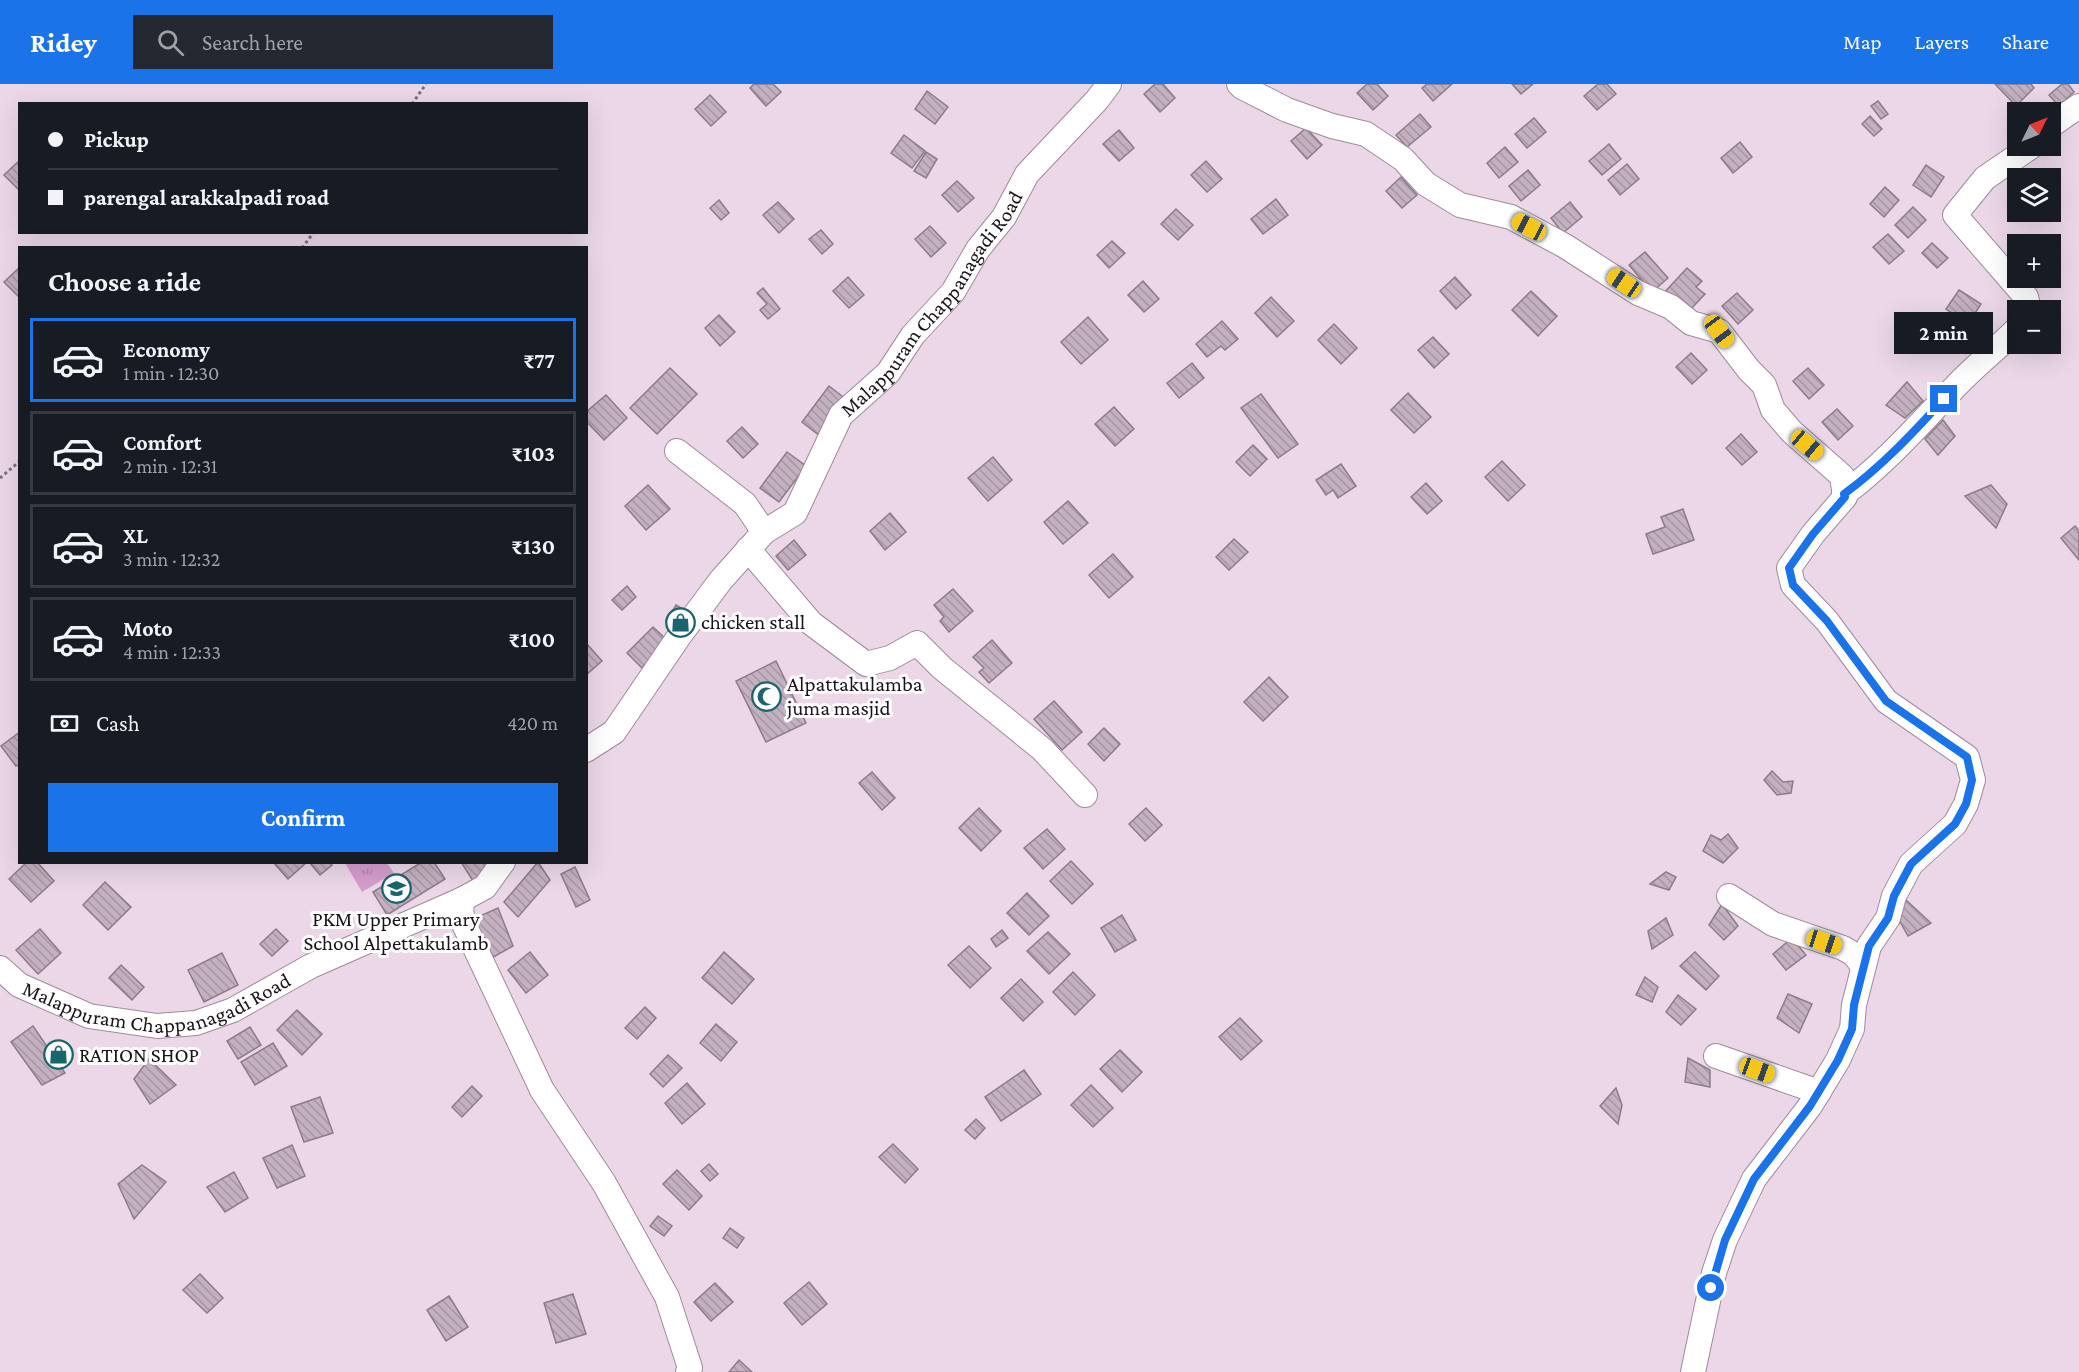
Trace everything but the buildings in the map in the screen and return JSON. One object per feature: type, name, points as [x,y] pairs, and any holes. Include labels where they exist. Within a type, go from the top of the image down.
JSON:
[{"type":"street","name":"Malappuram Chappanagadi Road","points":[[588,749],[614,732],[680,635],[721,580],[756,540],[795,513],[841,415],[888,373],[913,335],[953,292],[978,249],[1004,217],[1027,174],[1097,100],[1109,84]]},
{"type":"street","points":[[1239,84],[1287,110],[1332,126],[1366,134],[1403,159],[1426,184],[1460,205],[1511,217],[1565,246],[1638,293],[1671,307],[1691,322],[1719,331],[1749,370],[1764,385],[1773,410],[1792,432],[1842,476],[1845,497],[1813,534],[1789,568],[1793,585],[1827,621],[1886,701],[1967,757],[1972,780],[1966,804],[1955,824],[1911,864],[1894,896],[1888,918],[1869,946],[1854,1005],[1852,1029],[1838,1060],[1810,1106],[1754,1179],[1725,1240],[1714,1274],[1693,1372]]},
{"type":"street","points":[[2061,118],[2079,106]]},
{"type":"street","points":[[2017,156],[1985,178],[1955,215],[2027,300]]},
{"type":"street","points":[[1844,494],[1865,478],[1903,442],[1958,384],[2007,338]]},
{"type":"street","points":[[677,451],[745,504],[756,540],[811,623],[867,664],[890,658],[917,643],[942,668],[1042,749],[1085,795]]},
{"type":"street","name":"Malappuram Chappanagadi Road","points":[[0,969],[19,985],[89,1016],[157,1026],[196,1023],[233,1010],[311,966],[485,887],[502,864]]},
{"type":"street","points":[[1729,896],[1773,924],[1849,951],[1855,955],[1863,967]]},
{"type":"street","points":[[460,900],[462,920],[542,1090],[604,1183],[667,1297],[690,1368],[688,1372]]},
{"type":"street","points":[[1716,1056],[1819,1092]]},
{"type":"path","points":[[413,102],[426,84]]},
{"type":"path","points":[[0,478],[18,463]]},
{"type":"green space","points":[[346,864],[388,864],[394,873],[362,892]]},
{"type":"place","name":"chicken stall","points":[[680,622]]},
{"type":"place","name":"Alpattakulamba juma masjid","points":[[766,696]]},
{"type":"place","name":"PKM Upper Primary School Alpettakulamb","points":[[396,888]]},
{"type":"place","name":"RATION SHOP","points":[[58,1055]]},
{"type":"route","points":[[1711,1288],[1725,1240],[1754,1179],[1810,1106],[1838,1060],[1852,1029],[1854,1005],[1869,946],[1888,918],[1894,896],[1911,864],[1955,824],[1966,804],[1972,780],[1967,757],[1886,701],[1827,621],[1793,585],[1789,568],[1813,534],[1845,497],[1844,494],[1865,478],[1903,442],[1944,399]]}]
